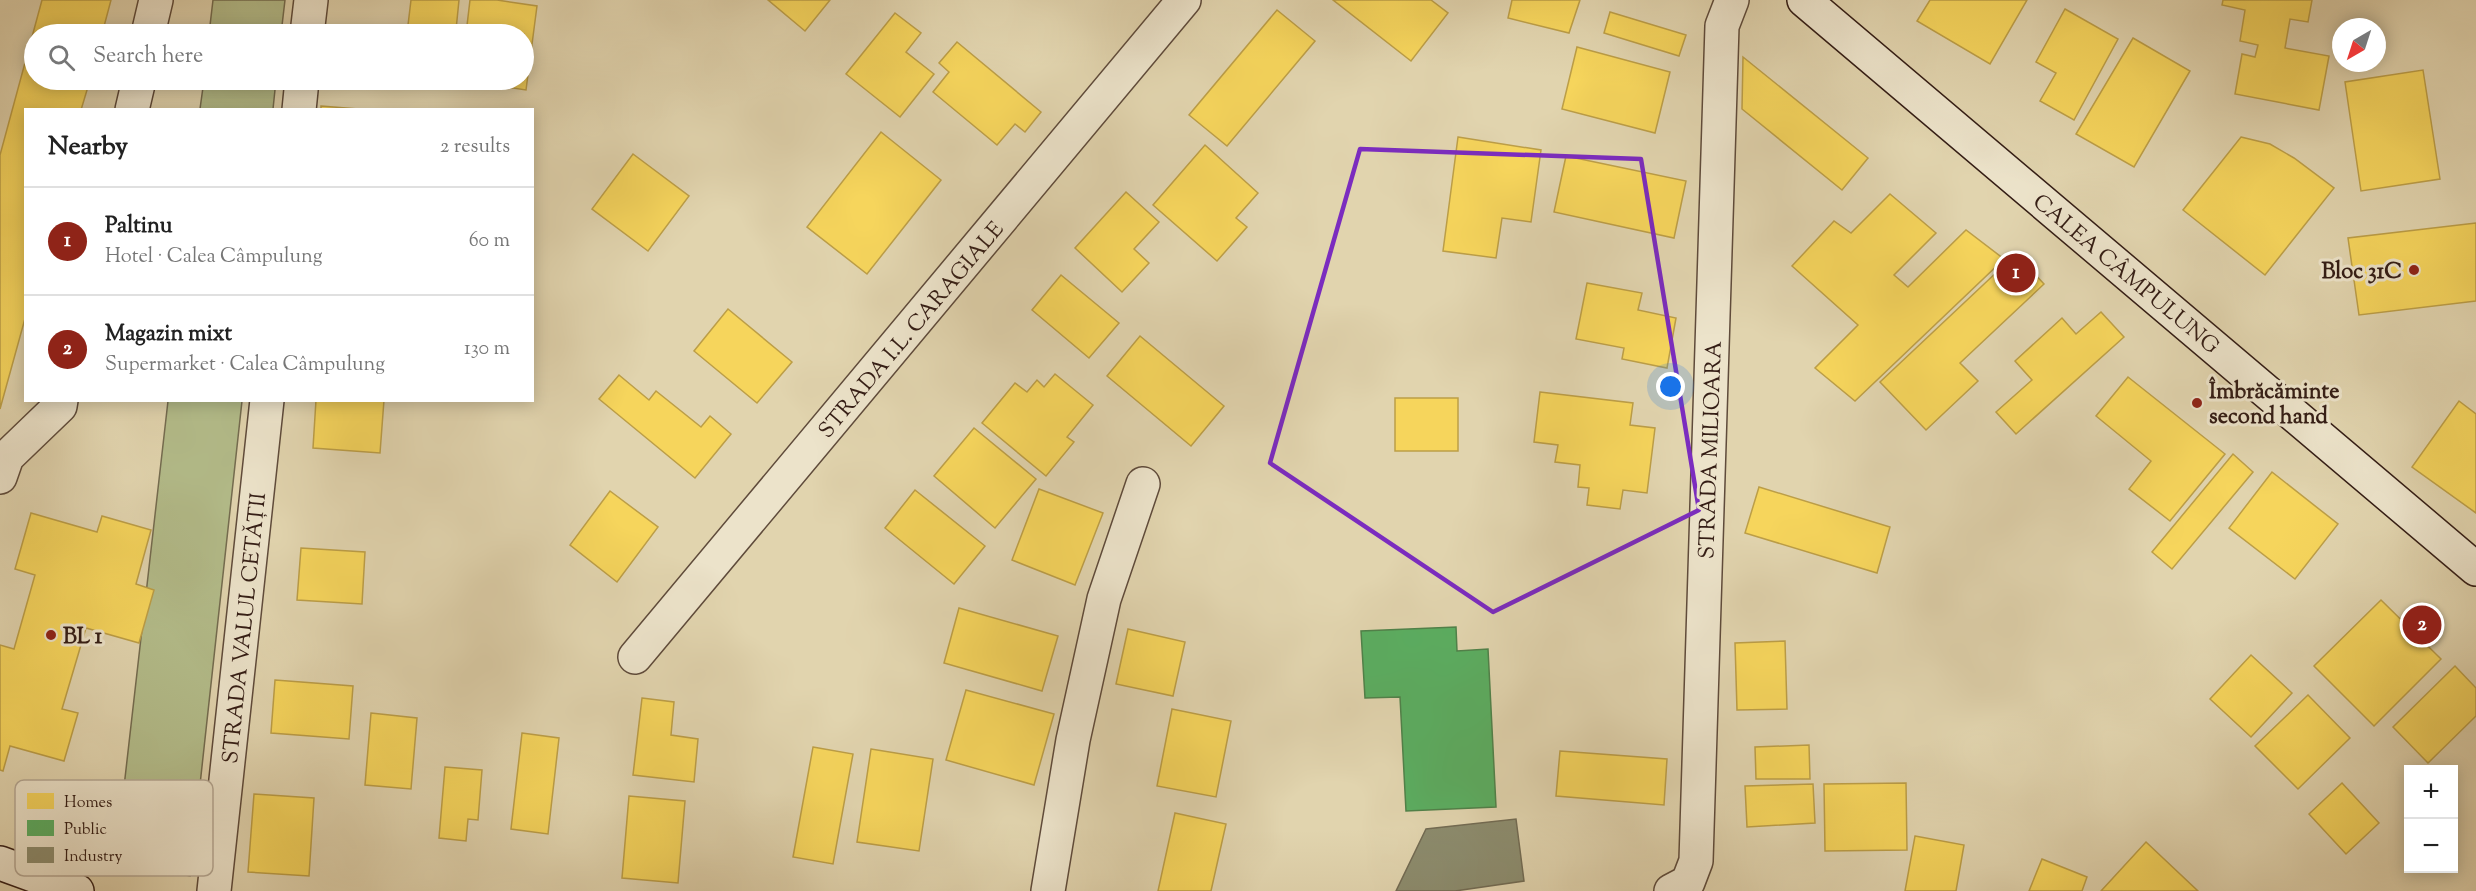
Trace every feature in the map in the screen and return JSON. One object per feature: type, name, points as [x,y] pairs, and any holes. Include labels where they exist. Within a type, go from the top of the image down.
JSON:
[{"type":"street","points":[[150,24],[156,0]]},
{"type":"street","points":[[308,24],[311,0]]},
{"type":"street","name":"STRADA I.L. CARAGIALE","points":[[635,657],[1184,0]]},
{"type":"street","name":"STRADA MILIOARA","points":[[1671,891],[1688,882],[1696,861],[1722,26],[1732,0]]},
{"type":"street","name":"CALEA CÂMPULUNG","points":[[1804,0],[2476,569]]},
{"type":"street","points":[[132,108],[137,90]]},
{"type":"street","points":[[299,108],[301,90]]},
{"type":"street","points":[[0,477],[7,457],[60,406],[61,402]]},
{"type":"street","name":"STRADA VALUL CETĂȚII","points":[[214,891],[267,402]]},
{"type":"street","points":[[1048,891],[1074,740],[1104,599],[1143,484]]},
{"type":"street","points":[[0,863],[15,868]]},
{"type":"street","points":[[36,876],[77,891]]},
{"type":"highlighted area","points":[[1360,149],[1641,159],[1699,510],[1493,612],[1270,463]]},
{"type":"green space","points":[[213,0],[285,0],[282,24],[210,24]]},
{"type":"green space","points":[[203,90],[275,90],[273,108],[200,108]]},
{"type":"green space","points":[[168,402],[242,402],[201,780],[125,780]]},
{"type":"building: Homes","points":[[42,0],[111,0],[105,24],[35,24]]},
{"type":"building: Homes","points":[[411,0],[459,0],[457,24],[408,24]]},
{"type":"building: Homes","points":[[470,0],[497,0],[537,6],[534,29],[534,24],[467,24]]},
{"type":"building: Homes","points":[[768,0],[830,0],[805,31]]},
{"type":"building: Homes","points":[[1333,0],[1431,0],[1448,13],[1411,61]]},
{"type":"building: Homes","points":[[1512,0],[1580,0],[1569,33],[1508,18]]},
{"type":"building: Homes","points":[[1930,0],[2027,0],[1990,64],[1917,21]]},
{"type":"building: Homes","points":[[2223,0],[2312,0],[2308,22],[2290,19],[2285,48],[2329,56],[2319,110],[2235,94],[2242,54],[2255,57],[2258,45],[2240,41],[2245,10],[2222,5]]},
{"type":"building: Homes","points":[[2065,9],[2118,39],[2074,120],[2040,101],[2056,73],[2036,62]]},
{"type":"building: Homes","points":[[1277,10],[1315,41],[1227,146],[1189,115]]},
{"type":"building: Homes","points":[[1610,12],[1686,35],[1679,56],[1604,33]]},
{"type":"building: Homes","points":[[895,13],[921,33],[906,52],[934,74],[900,117],[846,74]]},
{"type":"building: Homes","points":[[2133,38],[2190,71],[2134,167],[2076,134]]},
{"type":"building: Homes","points":[[957,42],[1041,112],[1025,132],[1015,124],[997,145],[933,92],[949,72],[939,63]]},
{"type":"building: Homes","points":[[1577,47],[1670,72],[1655,133],[1562,109]]},
{"type":"building: Homes","points":[[1743,57],[1868,158],[1842,190],[1742,109]]},
{"type":"building: Homes","points":[[24,66],[24,90],[87,90],[82,108],[24,108],[24,322],[0,409],[0,155]]},
{"type":"building: Homes","points":[[2423,70],[2440,179],[2361,191],[2345,82]]},
{"type":"building: Homes","points":[[321,106],[346,108],[321,108]]},
{"type":"building: Homes","points":[[881,132],[941,180],[867,274],[807,227]]},
{"type":"building: Homes","points":[[1458,137],[1541,150],[1531,222],[1502,218],[1496,258],[1443,251]]},
{"type":"building: Homes","points":[[2241,137],[2270,144],[2294,158],[2334,188],[2265,275],[2183,210]]},
{"type":"building: Homes","points":[[1205,145],[1258,193],[1236,218],[1247,227],[1217,261],[1153,205]]},
{"type":"building: Homes","points":[[633,154],[689,196],[648,251],[592,209]]},
{"type":"building: Homes","points":[[1566,156],[1686,181],[1674,238],[1554,212]]},
{"type":"building: Homes","points":[[1126,192],[1159,222],[1134,249],[1149,263],[1122,292],[1075,248]]},
{"type":"building: Homes","points":[[1890,194],[1936,233],[1894,275],[1908,287],[1966,230],[2004,259],[1855,401],[1815,368],[1858,325],[1792,266],[1834,221],[1851,233]]},
{"type":"building: Homes","name":"Bloc 31C","points":[[2476,223],[2476,301],[2359,315],[2348,238]]},
{"type":"building: Homes","points":[[2016,254],[2044,284],[1960,363],[1978,381],[1926,430],[1880,382]]},
{"type":"building: Homes","points":[[1061,275],[1119,323],[1089,358],[1032,310]]},
{"type":"building: Homes","points":[[1587,283],[1642,293],[1638,310],[1676,318],[1667,368],[1622,359],[1624,348],[1576,339]]},
{"type":"building: Homes","points":[[728,309],[792,362],[757,403],[694,351]]},
{"type":"building: Homes","points":[[2101,312],[2124,337],[2016,434],[1996,412],[2032,380],[2015,361],[2062,318],[2076,334]]},
{"type":"building: Homes","points":[[1140,336],[1224,406],[1191,446],[1107,376]]},
{"type":"building: Homes","points":[[1055,374],[1093,405],[1067,437],[1074,442],[1046,476],[982,423],[1015,383],[1027,392],[1037,380],[1044,387]]},
{"type":"building: Homes","points":[[619,375],[649,400],[656,391],[701,427],[710,416],[731,434],[695,478],[599,399]]},
{"type":"building: Homes","points":[[2128,377],[2225,454],[2170,521],[2129,489],[2151,461],[2096,416]]},
{"type":"building: Homes","points":[[1540,392],[1633,403],[1630,425],[1655,428],[1647,493],[1623,490],[1620,509],[1587,505],[1589,488],[1578,487],[1580,465],[1555,462],[1558,445],[1534,442]]},
{"type":"building: Homes","points":[[1395,398],[1458,398],[1458,451],[1395,451]]},
{"type":"building: Homes","points":[[2459,401],[2476,414],[2476,513],[2412,467]]},
{"type":"building: Homes","points":[[316,402],[384,402],[380,453],[313,448]]},
{"type":"building: Homes","points":[[974,428],[1036,479],[995,528],[934,476]]},
{"type":"building: Homes","points":[[2233,454],[2253,472],[2172,569],[2152,552]]},
{"type":"building: Homes","points":[[2272,472],[2338,524],[2295,579],[2229,528]]},
{"type":"building: Homes","points":[[1759,487],[1890,527],[1877,573],[1745,533]]},
{"type":"building: Homes","points":[[1039,489],[1103,513],[1075,585],[1012,560]]},
{"type":"building: Homes","points":[[915,490],[985,546],[954,584],[885,528]]},
{"type":"building: Homes","points":[[610,491],[658,527],[617,582],[570,545]]},
{"type":"building: Homes","name":"BL 1","points":[[31,513],[97,532],[102,516],[151,530],[136,584],[154,590],[139,643],[86,628],[62,709],[78,713],[64,761],[10,746],[3,771],[0,770],[0,645],[14,649],[35,575],[15,569]]},
{"type":"building: Homes","points":[[301,548],[365,552],[362,604],[297,600]]},
{"type":"building: Homes","points":[[2381,600],[2441,659],[2374,726],[2314,666]]},
{"type":"building: Homes","points":[[959,608],[1058,636],[1042,691],[944,663]]},
{"type":"building: Homes","points":[[1128,629],[1185,642],[1173,696],[1116,684]]},
{"type":"building: Homes","points":[[1785,641],[1787,709],[1737,710],[1735,643]]},
{"type":"building: Homes","points":[[2251,655],[2292,693],[2251,737],[2210,699]]},
{"type":"building: Homes","points":[[2455,666],[2476,688],[2476,716],[2428,763],[2393,727]]},
{"type":"building: Homes","points":[[275,680],[353,686],[349,739],[271,733]]},
{"type":"building: Homes","points":[[966,690],[1054,714],[1034,785],[946,760]]},
{"type":"building: Homes","points":[[2308,695],[2350,738],[2298,789],[2255,746]]},
{"type":"building: Homes","points":[[642,698],[674,702],[671,735],[698,739],[694,782],[633,775]]},
{"type":"building: Homes","points":[[1172,709],[1231,721],[1216,797],[1157,786]]},
{"type":"building: Homes","points":[[371,713],[417,718],[411,789],[365,785]]},
{"type":"building: Homes","points":[[522,733],[559,738],[548,834],[511,829]]},
{"type":"building: Homes","points":[[1809,745],[1810,779],[1756,779],[1755,747]]},
{"type":"building: Homes","points":[[813,747],[853,754],[833,864],[793,857]]},
{"type":"building: Homes","points":[[871,749],[933,759],[919,851],[857,842]]},
{"type":"building: Homes","points":[[1560,751],[1667,759],[1664,805],[1556,796]]},
{"type":"building: Homes","points":[[445,767],[482,770],[478,820],[468,819],[466,841],[439,838]]},
{"type":"building: Homes","points":[[1906,783],[1907,850],[1825,851],[1824,784]]},
{"type":"building: Homes","points":[[2342,783],[2379,823],[2346,854],[2309,814]]},
{"type":"building: Homes","points":[[1813,784],[1815,823],[1747,827],[1745,786]]},
{"type":"building: Homes","points":[[254,794],[314,798],[309,876],[248,872]]},
{"type":"building: Homes","points":[[629,796],[685,801],[678,883],[622,878]]},
{"type":"building: Homes","points":[[1175,813],[1226,824],[1211,891],[1158,891]]},
{"type":"building: Homes","points":[[1915,836],[1964,845],[1956,891],[1905,891]]},
{"type":"building: Homes","points":[[2146,842],[2198,891],[2101,891]]},
{"type":"building: Homes","points":[[2042,859],[2087,877],[2082,891],[2029,891]]},
{"type":"building: Public","points":[[1456,627],[1457,651],[1488,649],[1496,807],[1406,811],[1400,697],[1365,698],[1361,631]]},
{"type":"building: Industry","points":[[1516,819],[1524,881],[1455,891],[1396,891],[1426,829]]},
{"type":"place","name":"Bloc 31C","points":[[2414,270]]},
{"type":"place","name":"Paltinu","points":[[2016,273]]},
{"type":"place","name":"Îmbrăcăminte second hand","points":[[2197,403]]},
{"type":"place","name":"Magazin mixt","points":[[2422,625]]},
{"type":"place","name":"BL 1","points":[[51,635]]}]
